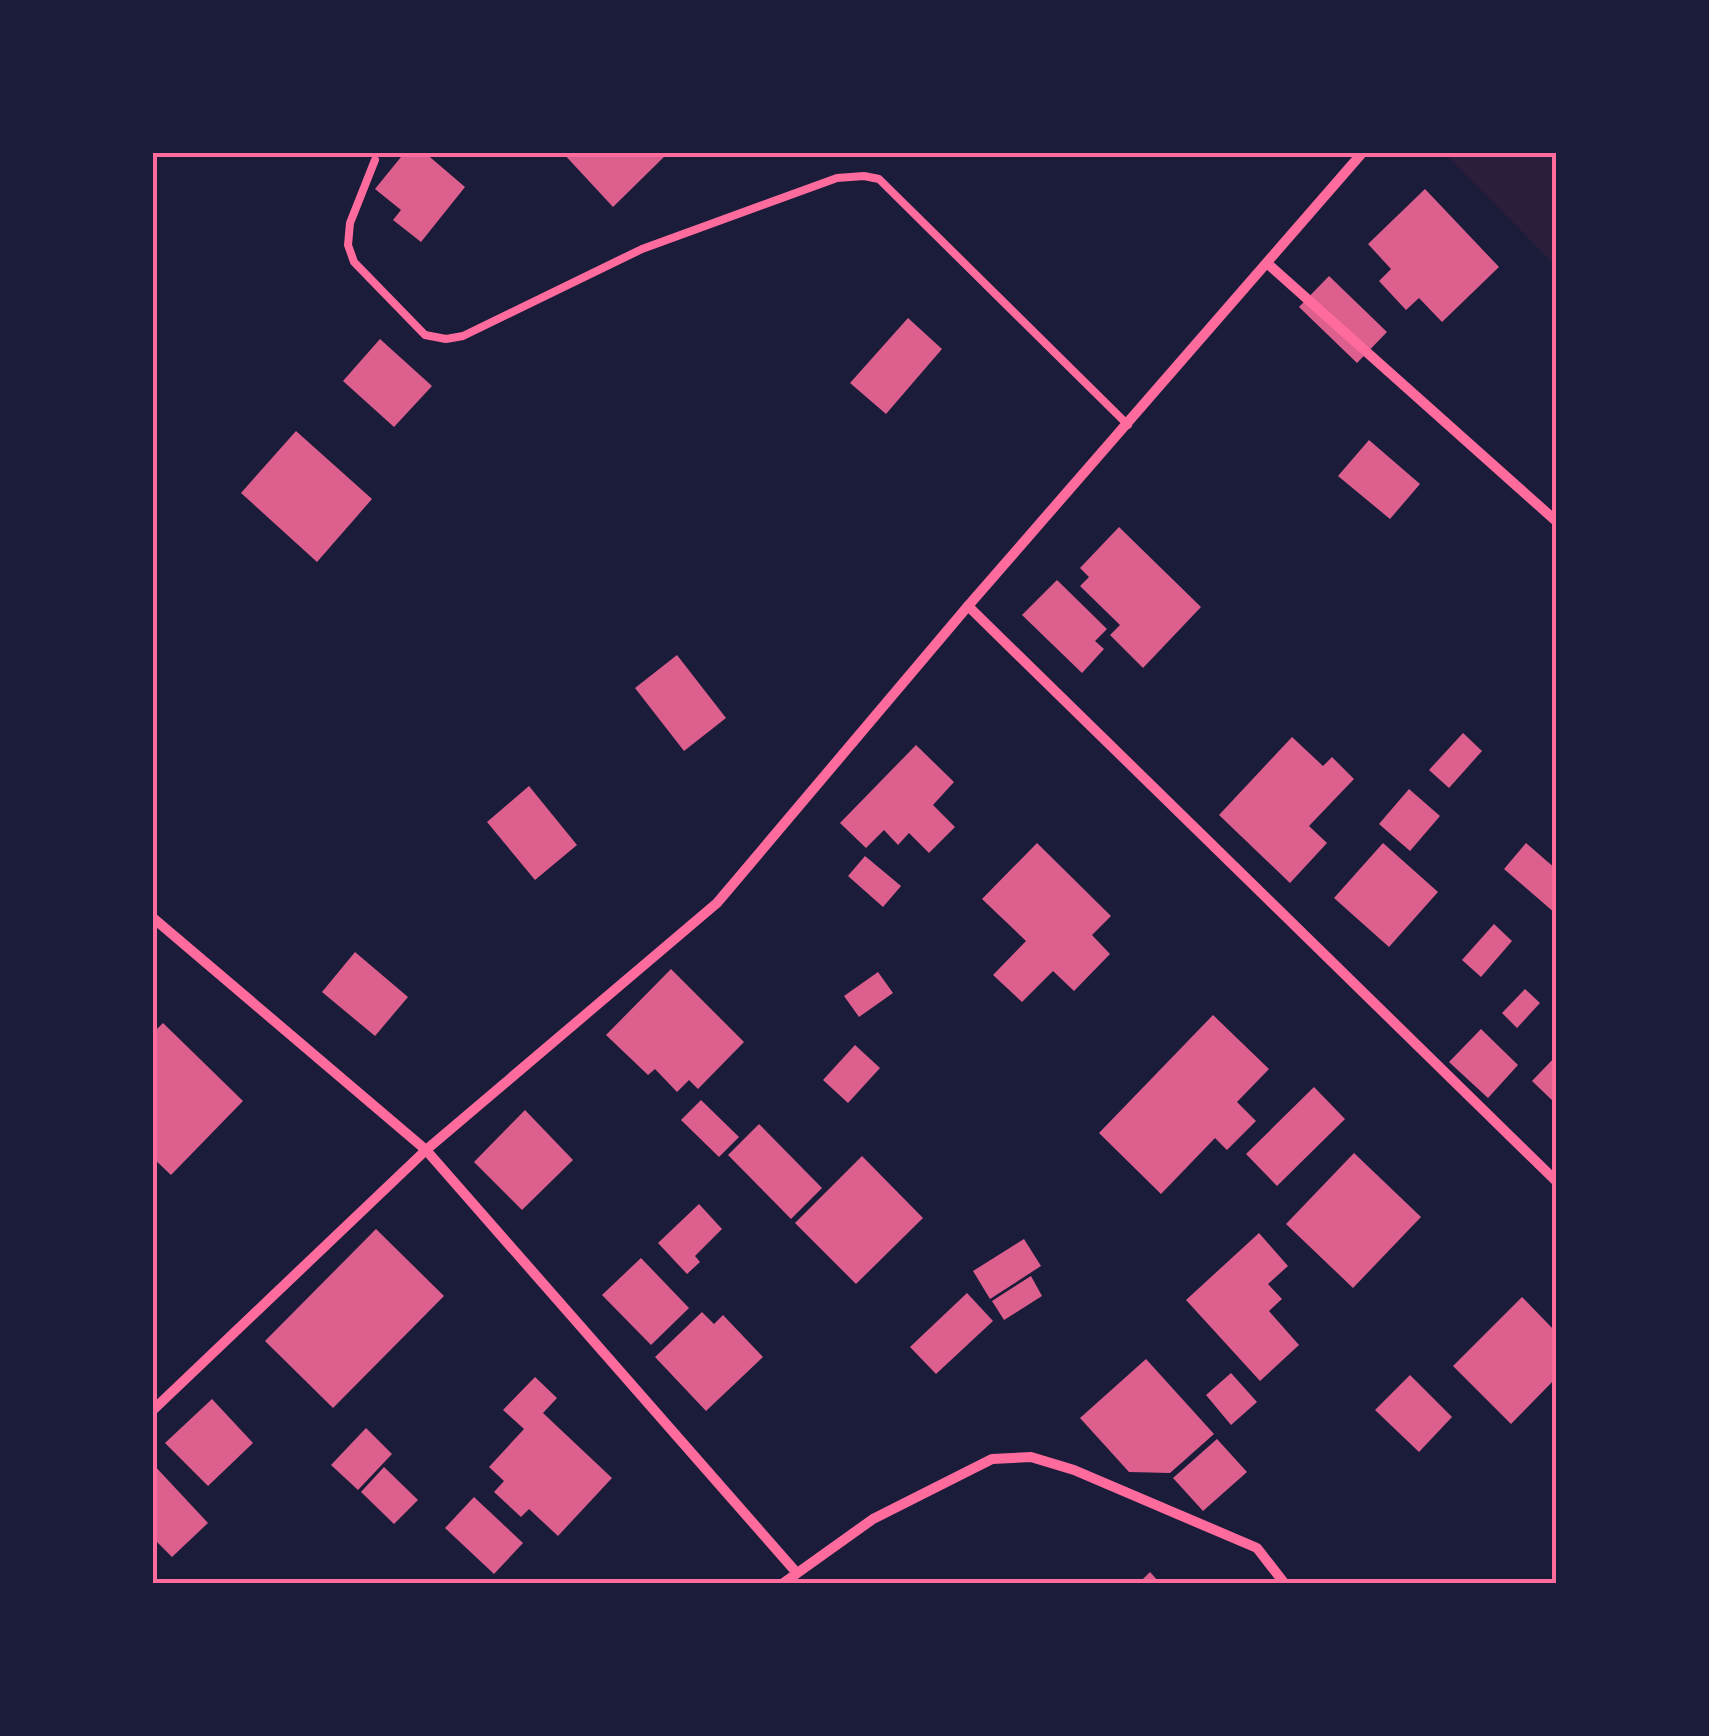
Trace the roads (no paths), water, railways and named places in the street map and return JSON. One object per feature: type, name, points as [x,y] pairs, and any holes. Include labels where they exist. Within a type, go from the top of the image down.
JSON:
[{"type":"street","points":[[152,1411],[426,1150],[717,903],[968,606],[1363,152]]},
{"type":"street","points":[[1268,264],[1556,521]]},
{"type":"street","points":[[968,606],[1556,1180]]},
{"type":"street","points":[[152,917],[426,1150],[796,1572]]},
{"type":"street","points":[[782,1584],[874,1519],[992,1460],[1030,1457],[1074,1470],[1257,1548],[1285,1584]]},
{"type":"lane","points":[[375,160],[350,223],[348,244],[354,262],[425,335],[446,339],[463,336],[642,249],[837,178],[879,179],[1128,425]]}]
